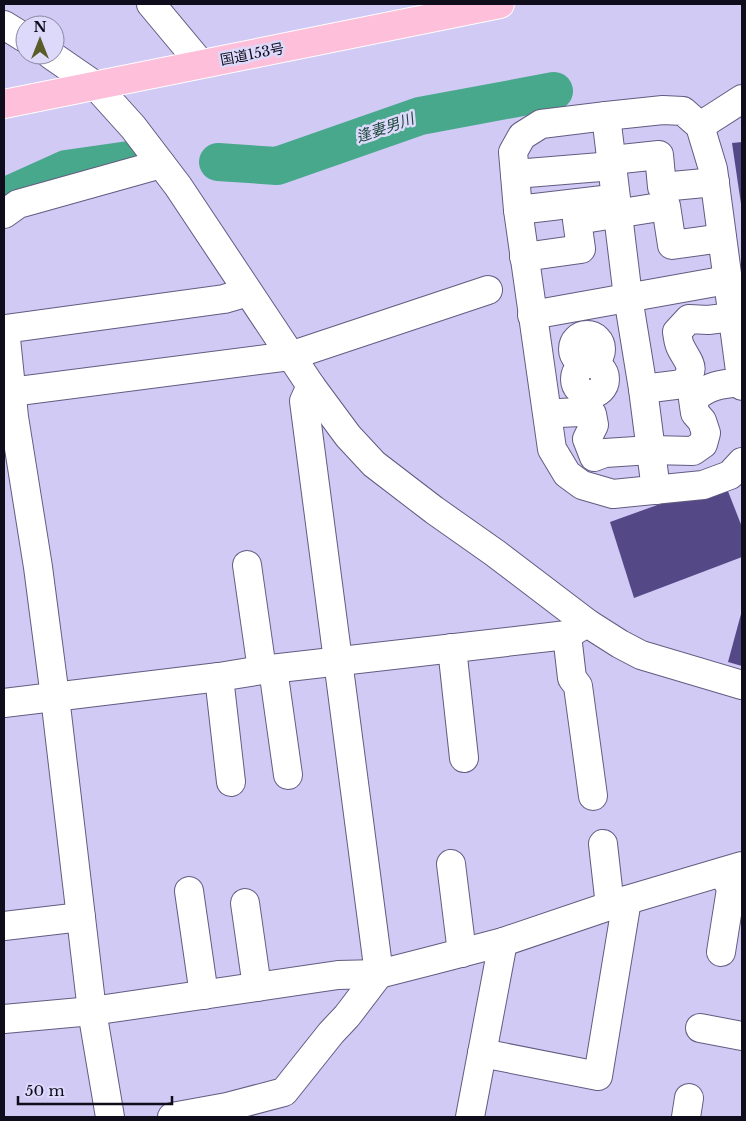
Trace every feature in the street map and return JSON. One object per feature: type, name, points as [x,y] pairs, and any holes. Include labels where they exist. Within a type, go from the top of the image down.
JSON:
[{"type":"highway","name":"国道153号","points":[[4,104],[500,4]]},
{"type":"street","points":[[151,4],[201,64]]},
{"type":"street","points":[[4,24],[15,31]]},
{"type":"street","points":[[65,65],[96,86],[133,126],[178,186],[311,386],[348,436],[374,464],[434,510],[495,553],[577,629],[620,644],[641,655],[742,685]]},
{"type":"street","points":[[700,126],[742,99]]},
{"type":"street","points":[[559,412],[592,414],[594,425],[587,440],[594,456],[651,450],[692,451],[703,444],[706,433],[702,421],[695,412],[693,399],[701,391],[714,385],[742,384],[713,169],[700,126],[683,111],[662,110],[542,124],[522,136],[513,152],[524,257],[552,449],[567,474],[582,485],[613,494],[703,485],[730,475],[741,465]]},
{"type":"street","points":[[606,116],[628,297],[656,490]]},
{"type":"street","points":[[518,210],[565,179],[612,163],[659,155],[662,187],[715,182]]},
{"type":"street","points":[[4,214],[18,204],[161,164]]},
{"type":"street","points":[[514,174],[565,179],[617,206]]},
{"type":"street","points":[[524,257],[581,249],[577,220],[617,206],[666,206],[672,246],[722,238]]},
{"type":"street","points":[[532,315],[727,280]]},
{"type":"street","points":[[12,392],[290,356],[488,290]]},
{"type":"street","points":[[110,1117],[92,1011],[55,697],[4,325],[224,299],[248,292]]},
{"type":"street","points":[[581,306],[586,336],[594,337],[601,348],[599,357],[592,362],[593,368],[641,379],[683,384],[690,375],[690,361],[680,347],[677,332],[689,319],[708,320],[733,317]]},
{"type":"street","points":[[187,1116],[284,1092],[379,974],[304,401],[311,386]]},
{"type":"street","points":[[247,565],[288,775]]},
{"type":"street","points":[[4,703],[219,677],[268,669],[452,648],[577,629]]},
{"type":"street","points":[[577,629],[572,678],[578,686],[593,796]]},
{"type":"street","points":[[452,648],[464,758]]},
{"type":"street","points":[[219,677],[232,782]]},
{"type":"street","points":[[482,1053],[598,1076],[619,903],[603,844]]},
{"type":"street","points":[[451,864],[462,953]]},
{"type":"street","points":[[4,1020],[92,1011],[338,975],[379,974],[503,942],[619,903],[733,869],[721,952]]},
{"type":"street","points":[[189,891],[204,995]]},
{"type":"street","points":[[246,903],[257,987]]},
{"type":"street","points":[[4,926],[81,917]]},
{"type":"street","points":[[470,1117],[503,942]]},
{"type":"street","points":[[700,1028],[742,1036]]},
{"type":"building","points":[[742,142],[742,204],[741,204],[732,143]]},
{"type":"building","points":[[724,481],[742,527],[742,557],[634,598],[610,522]]},
{"type":"building","points":[[742,614],[742,666],[728,662]]},
{"type":"waterway","name":"逢妻男川","points":[[218,162],[277,166],[420,116],[554,91]]},
{"type":"waterway","name":"逢妻男川","points":[[4,197],[66,169],[129,160]]}]
